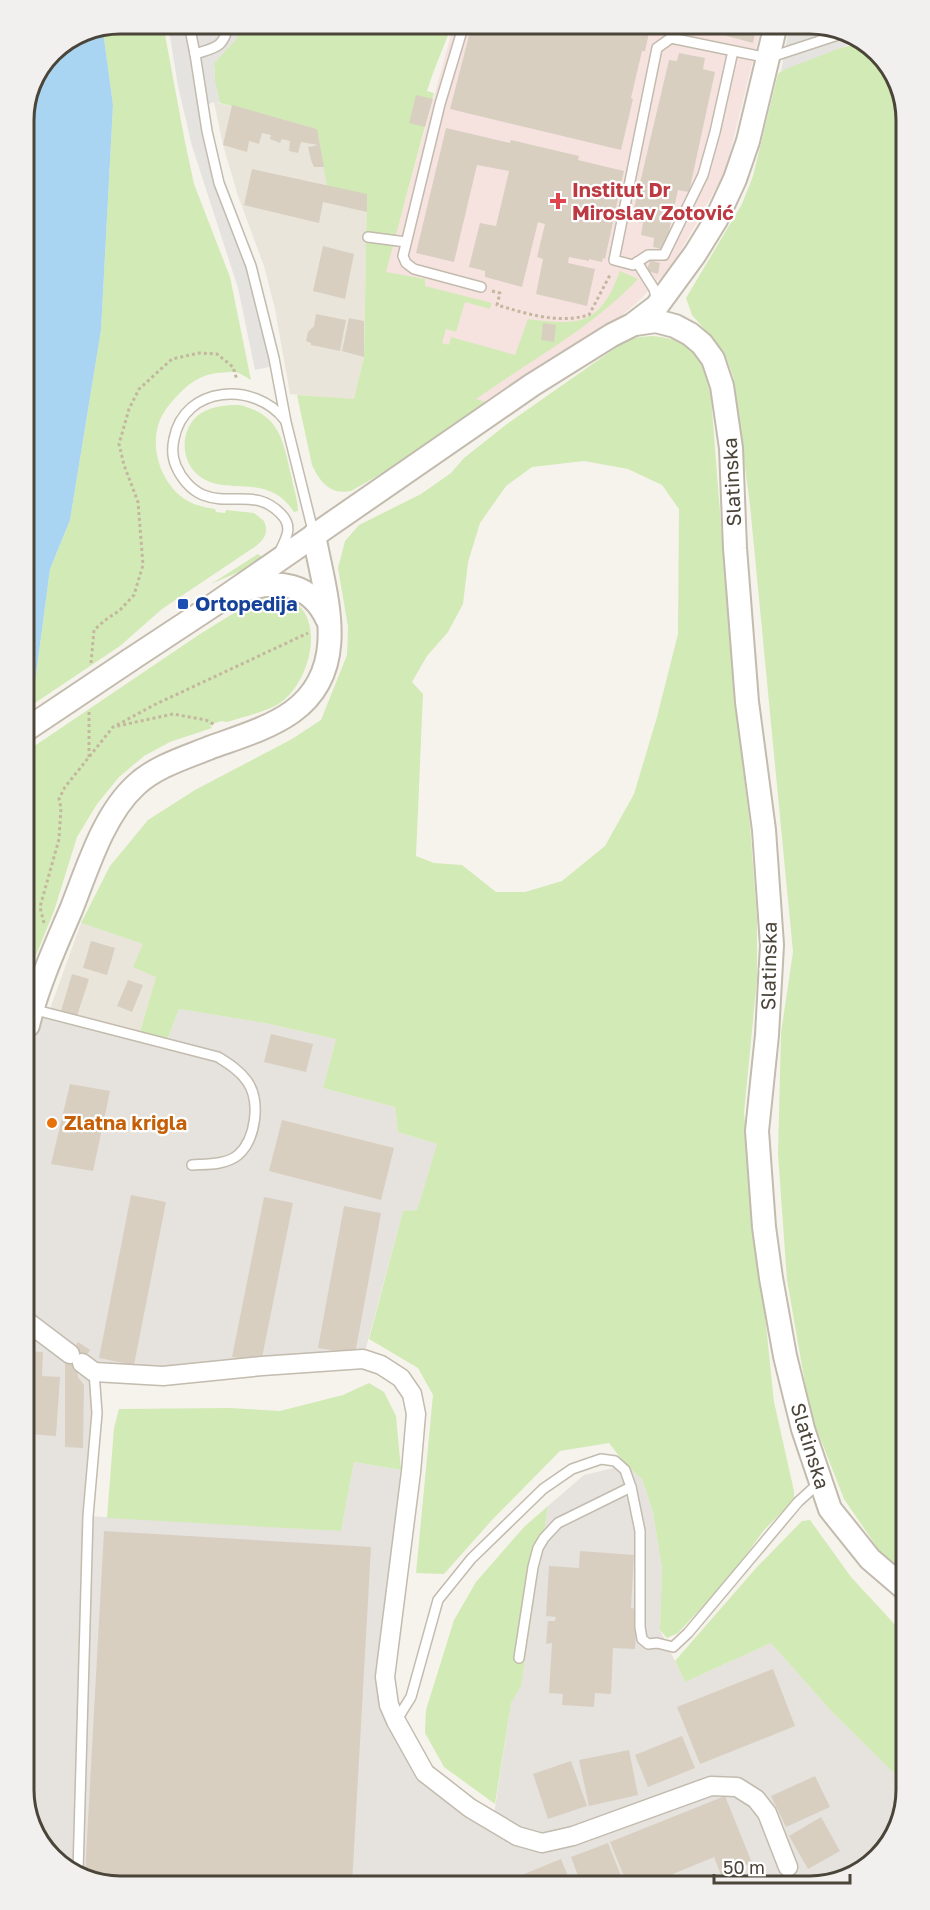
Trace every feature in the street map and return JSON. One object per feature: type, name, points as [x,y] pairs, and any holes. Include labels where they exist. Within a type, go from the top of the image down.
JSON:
[{"type":"street","points":[[35,724],[215,604],[532,385],[612,334],[635,324],[657,306],[695,254],[716,220],[735,179],[748,141],[773,35]]},
{"type":"street","name":"Slatinska","points":[[657,306],[675,326]]},
{"type":"street","name":"Slatinska","points":[[635,324],[656,321],[675,326],[690,334],[702,344],[713,359],[722,386],[731,448],[735,548],[747,702],[764,830],[772,945],[767,1035],[757,1131],[764,1227],[785,1356],[803,1429],[830,1509],[870,1559],[896,1581]]},
{"type":"street","points":[[34,1006],[98,842],[117,808],[136,784],[166,765],[273,723],[291,713],[305,701],[316,686],[325,669],[329,654],[322,628],[314,535]]},
{"type":"street","points":[[215,604],[245,589],[260,585],[288,584],[314,600],[323,610],[322,628]]},
{"type":"street","points":[[34,1327],[82,1363],[163,1376],[262,1365],[363,1359],[381,1365],[401,1378],[412,1394],[416,1414],[411,1472],[385,1677],[389,1705],[425,1773],[470,1808],[517,1836],[542,1843],[573,1836],[711,1786],[737,1787],[756,1799],[767,1814],[788,1867]]},
{"type":"lane","points":[[191,34],[207,131],[219,183],[251,266],[314,535]]},
{"type":"lane","points":[[195,54],[218,47],[226,34]]},
{"type":"lane","points":[[461,34],[440,104],[403,256],[406,263],[414,269],[481,287]]},
{"type":"lane","points":[[733,51],[718,121],[703,175],[664,255],[648,255],[633,265],[614,260],[657,48],[671,38],[768,58],[831,37]]},
{"type":"lane","points":[[368,237],[405,242]]},
{"type":"lane","points":[[637,262],[654,289],[657,306]]},
{"type":"lane","points":[[258,574],[273,560],[285,541],[289,531],[284,516],[265,502],[252,498],[219,498],[203,495],[189,486],[174,463],[173,441],[175,432],[186,414],[206,399],[224,394],[240,394],[260,400],[278,411],[286,422]]},
{"type":"lane","points":[[34,1018],[218,1058],[236,1068],[249,1083],[256,1113],[251,1138],[238,1155],[226,1161],[192,1165]]},
{"type":"lane","points":[[78,1864],[88,1516],[96,1413],[82,1363]]},
{"type":"lane","points":[[396,1721],[411,1697],[438,1600],[471,1559],[543,1488],[572,1469],[601,1459],[615,1461],[625,1470],[632,1487],[640,1531],[642,1640],[648,1644],[657,1643],[673,1647],[688,1633],[798,1502],[820,1482]]},
{"type":"lane","points":[[519,1658],[533,1567],[538,1548],[544,1538],[558,1523],[632,1487]]},
{"type":"path","points":[[481,287],[500,293],[497,305],[534,315],[571,320],[589,315],[617,260]]},
{"type":"path","points":[[90,670],[94,630],[120,610],[134,595],[143,565],[138,502],[119,444],[129,409],[139,389],[172,359],[199,352],[217,354],[233,368],[237,380]]},
{"type":"path","points":[[45,926],[40,907],[59,839],[61,808],[59,799],[65,787],[113,727],[154,705],[322,628]]},
{"type":"path","points":[[89,705],[89,757]]},
{"type":"path","points":[[113,727],[173,714],[206,720],[221,728]]},
{"type":"shaded area","points":[[170,34],[238,34],[237,38],[214,63],[220,103],[214,102],[200,108],[248,263],[274,366],[255,370],[238,288],[192,146],[178,86]]},
{"type":"shaded area","name":"Institut Dr Miroslav Zotović","points":[[451,34],[759,35],[725,173],[672,266],[640,300],[621,316],[492,404],[363,368],[387,267]]},
{"type":"shaded area","points":[[788,35],[826,36],[850,45],[848,45],[781,71]]},
{"type":"shaded area","points":[[214,102],[317,129],[367,194],[364,357],[354,400],[290,394],[275,309],[264,266],[238,196],[223,145]]},
{"type":"shaded area","points":[[81,923],[143,944],[156,977],[140,1032],[50,1009]]},
{"type":"shaded area","points":[[179,1009],[265,1023],[336,1039],[323,1088],[395,1107],[398,1132],[437,1144],[417,1210],[403,1211],[363,1359],[95,1372],[88,1516],[341,1531],[354,1462],[411,1472],[385,1677],[422,1769],[493,1821],[511,1703],[521,1685],[548,1506],[584,1475],[626,1465],[642,1479],[653,1512],[662,1569],[660,1630],[685,1682],[771,1643],[833,1713],[896,1775],[896,1789],[893,1812],[874,1846],[852,1864],[826,1874],[809,1876],[115,1875],[93,1871],[68,1858],[52,1842],[41,1822],[34,1789],[34,1010],[166,1044]]},
{"type":"green space","points":[[165,34],[194,184],[230,277],[251,380],[235,372],[217,373],[191,383],[182,391],[168,407],[158,425],[156,441],[159,464],[170,485],[187,500],[199,506],[215,509],[216,512],[225,513],[226,510],[254,513],[264,521],[266,532],[264,538],[256,546],[162,609],[120,646],[35,703],[35,685],[50,569],[70,520],[101,330],[113,105],[104,36]]},
{"type":"green space","points":[[237,34],[448,34],[427,91],[434,93],[386,272],[425,279],[425,286],[492,303],[490,309],[465,302],[456,332],[446,329],[442,343],[449,345],[451,337],[515,355],[528,319],[562,322],[586,318],[596,312],[605,302],[620,271],[638,279],[620,297],[581,328],[476,399],[492,404],[351,491],[332,489],[322,482],[312,465],[297,395],[354,399],[364,357],[367,195],[327,186],[317,129],[220,103],[215,83],[214,63],[236,39]]},
{"type":"green space","points":[[852,46],[862,52],[878,68],[889,88],[896,121],[896,1567],[883,1556],[844,1499],[810,1412],[787,1280],[778,1154],[781,1033],[793,952],[750,505],[733,376],[724,352],[692,315],[686,298],[742,204],[753,176],[778,74],[795,64]]},
{"type":"green space","points":[[639,337],[667,338],[688,347],[700,362],[711,397],[734,692],[750,826],[757,918],[757,979],[744,1113],[774,1402],[794,1491],[794,1500],[764,1530],[730,1577],[678,1633],[667,1638],[660,1630],[662,1569],[653,1512],[642,1479],[626,1465],[609,1443],[560,1451],[492,1520],[444,1574],[416,1573],[433,1395],[418,1368],[369,1339],[403,1211],[417,1210],[437,1144],[398,1132],[395,1107],[323,1088],[336,1039],[265,1023],[179,1009],[168,1038],[140,1032],[156,977],[133,967],[143,944],[81,923],[110,866],[148,820],[195,790],[292,739],[321,720],[347,655],[348,627],[338,568],[345,541],[359,525],[421,494],[451,473],[464,458],[507,424],[624,342]],"holes":[[[584,461],[628,469],[662,485],[679,509],[678,634],[634,794],[605,846],[562,881],[525,892],[496,892],[462,865],[434,863],[416,856],[423,694],[412,682],[427,656],[448,632],[463,604],[468,562],[480,523],[506,486],[532,467]]]},
{"type":"green space","points":[[240,405],[263,415],[277,430],[285,450],[298,511],[294,512],[273,492],[261,488],[213,483],[202,478],[190,465],[186,457],[185,440],[196,417],[206,410],[217,407]]},
{"type":"green space","points":[[258,554],[262,557],[250,567],[211,584]]},
{"type":"green space","points":[[272,595],[290,599],[302,609],[309,622],[311,638],[304,673],[284,700],[271,708],[227,722],[221,721],[210,725],[212,728],[170,742],[144,756],[119,777],[97,804],[77,837],[54,911],[34,959],[35,746],[242,608]]},
{"type":"green space","points":[[369,1383],[384,1392],[396,1416],[401,1470],[354,1462],[341,1531],[107,1518],[114,1428],[119,1409],[230,1408],[280,1411],[343,1395]]},
{"type":"green space","points":[[548,1506],[521,1686],[511,1703],[495,1804],[444,1767],[425,1733],[426,1710],[454,1620],[476,1582],[524,1527]]},
{"type":"green space","points":[[810,1520],[851,1577],[896,1626],[896,1775],[833,1713],[771,1643],[685,1682],[675,1661],[757,1567],[802,1521]]},
{"type":"water","points":[[104,36],[113,105],[101,330],[70,520],[50,569],[35,685],[35,115],[37,98],[52,68],[78,46]]},
{"type":"building","points":[[469,35],[649,35],[645,51],[642,51],[621,150],[450,109]]},
{"type":"building","points":[[723,35],[755,35],[753,43]]},
{"type":"building","points":[[679,53],[705,58],[703,69],[715,72],[689,192],[678,190],[665,250],[653,247],[654,238],[641,235],[643,223],[631,221],[669,60],[677,61]]},
{"type":"building","points":[[416,95],[433,99],[425,127],[409,123]]},
{"type":"building","points":[[232,105],[317,129],[324,167],[314,167],[311,160],[308,147],[318,145],[301,142],[298,153],[289,151],[290,141],[282,139],[280,143],[270,139],[271,135],[262,133],[259,144],[249,141],[247,152],[223,145]]},
{"type":"building","points":[[446,128],[579,156],[578,160],[624,171],[605,259],[603,258],[602,262],[569,257],[568,263],[595,269],[587,306],[536,294],[543,259],[537,257],[545,224],[538,222],[522,287],[485,277],[485,271],[469,267],[480,223],[496,226],[509,171],[477,165],[454,262],[416,253]]},
{"type":"building","points":[[252,169],[367,194],[367,212],[323,202],[319,223],[244,205]]},
{"type":"building","points":[[323,246],[354,254],[345,299],[313,291]]},
{"type":"building","points":[[650,260],[660,263],[658,274],[647,271]]},
{"type":"building","points":[[316,314],[346,320],[340,351],[311,345],[306,341],[308,332],[314,326]]},
{"type":"building","points":[[349,318],[364,321],[364,357],[342,351]]},
{"type":"building","points":[[543,323],[556,325],[554,342],[541,340]]},
{"type":"building","points":[[91,941],[115,948],[107,975],[83,968]]},
{"type":"building","points":[[72,974],[89,979],[77,1016],[61,1011]]},
{"type":"building","points":[[128,980],[143,985],[132,1012],[117,1006]]},
{"type":"building","points":[[271,1034],[313,1044],[306,1072],[264,1062]]},
{"type":"building","points":[[70,1084],[110,1091],[93,1171],[51,1164]]},
{"type":"building","points":[[282,1120],[394,1148],[381,1200],[269,1171]]},
{"type":"building","points":[[131,1195],[166,1202],[134,1365],[99,1358]]},
{"type":"building","points":[[264,1197],[293,1203],[261,1363],[232,1357]]},
{"type":"building","points":[[344,1206],[381,1213],[355,1354],[318,1348]]},
{"type":"building","points":[[78,1342],[90,1350],[77,1370],[78,1377],[84,1385],[83,1448],[65,1447],[65,1361]]},
{"type":"building","points":[[34,1351],[43,1352],[42,1376],[60,1377],[56,1436],[34,1434]]},
{"type":"building","points":[[104,1531],[371,1547],[352,1875],[115,1875],[85,1868]]},
{"type":"building","points":[[580,1551],[634,1555],[631,1608],[637,1609],[635,1649],[613,1648],[611,1694],[595,1693],[594,1707],[562,1705],[563,1694],[549,1693],[552,1643],[546,1644],[548,1621],[555,1621],[556,1617],[546,1616],[549,1566],[579,1568]]},
{"type":"building","points":[[773,1669],[795,1726],[700,1764],[677,1707]]},
{"type":"building","points":[[682,1736],[695,1768],[648,1787],[635,1755]]},
{"type":"building","points":[[629,1750],[638,1795],[589,1806],[579,1760]]},
{"type":"building","points":[[571,1761],[587,1806],[548,1819],[533,1774]]},
{"type":"building","points":[[815,1776],[830,1807],[786,1827],[771,1796]]},
{"type":"building","points":[[725,1796],[752,1863],[721,1875],[714,1857],[673,1874],[674,1876],[624,1876],[610,1842]]},
{"type":"building","points":[[821,1817],[840,1851],[808,1869],[789,1836]]},
{"type":"building","points":[[608,1843],[621,1876],[578,1876],[571,1857]]},
{"type":"building","points":[[561,1859],[568,1876],[520,1876]]},
{"type":"place","name":"Institut Dr Miroslav Zotović","points":[[558,201]]},
{"type":"place","name":"Ortopedija","points":[[183,604]]},
{"type":"place","name":"Zlatna krigla","points":[[52,1123]]}]
